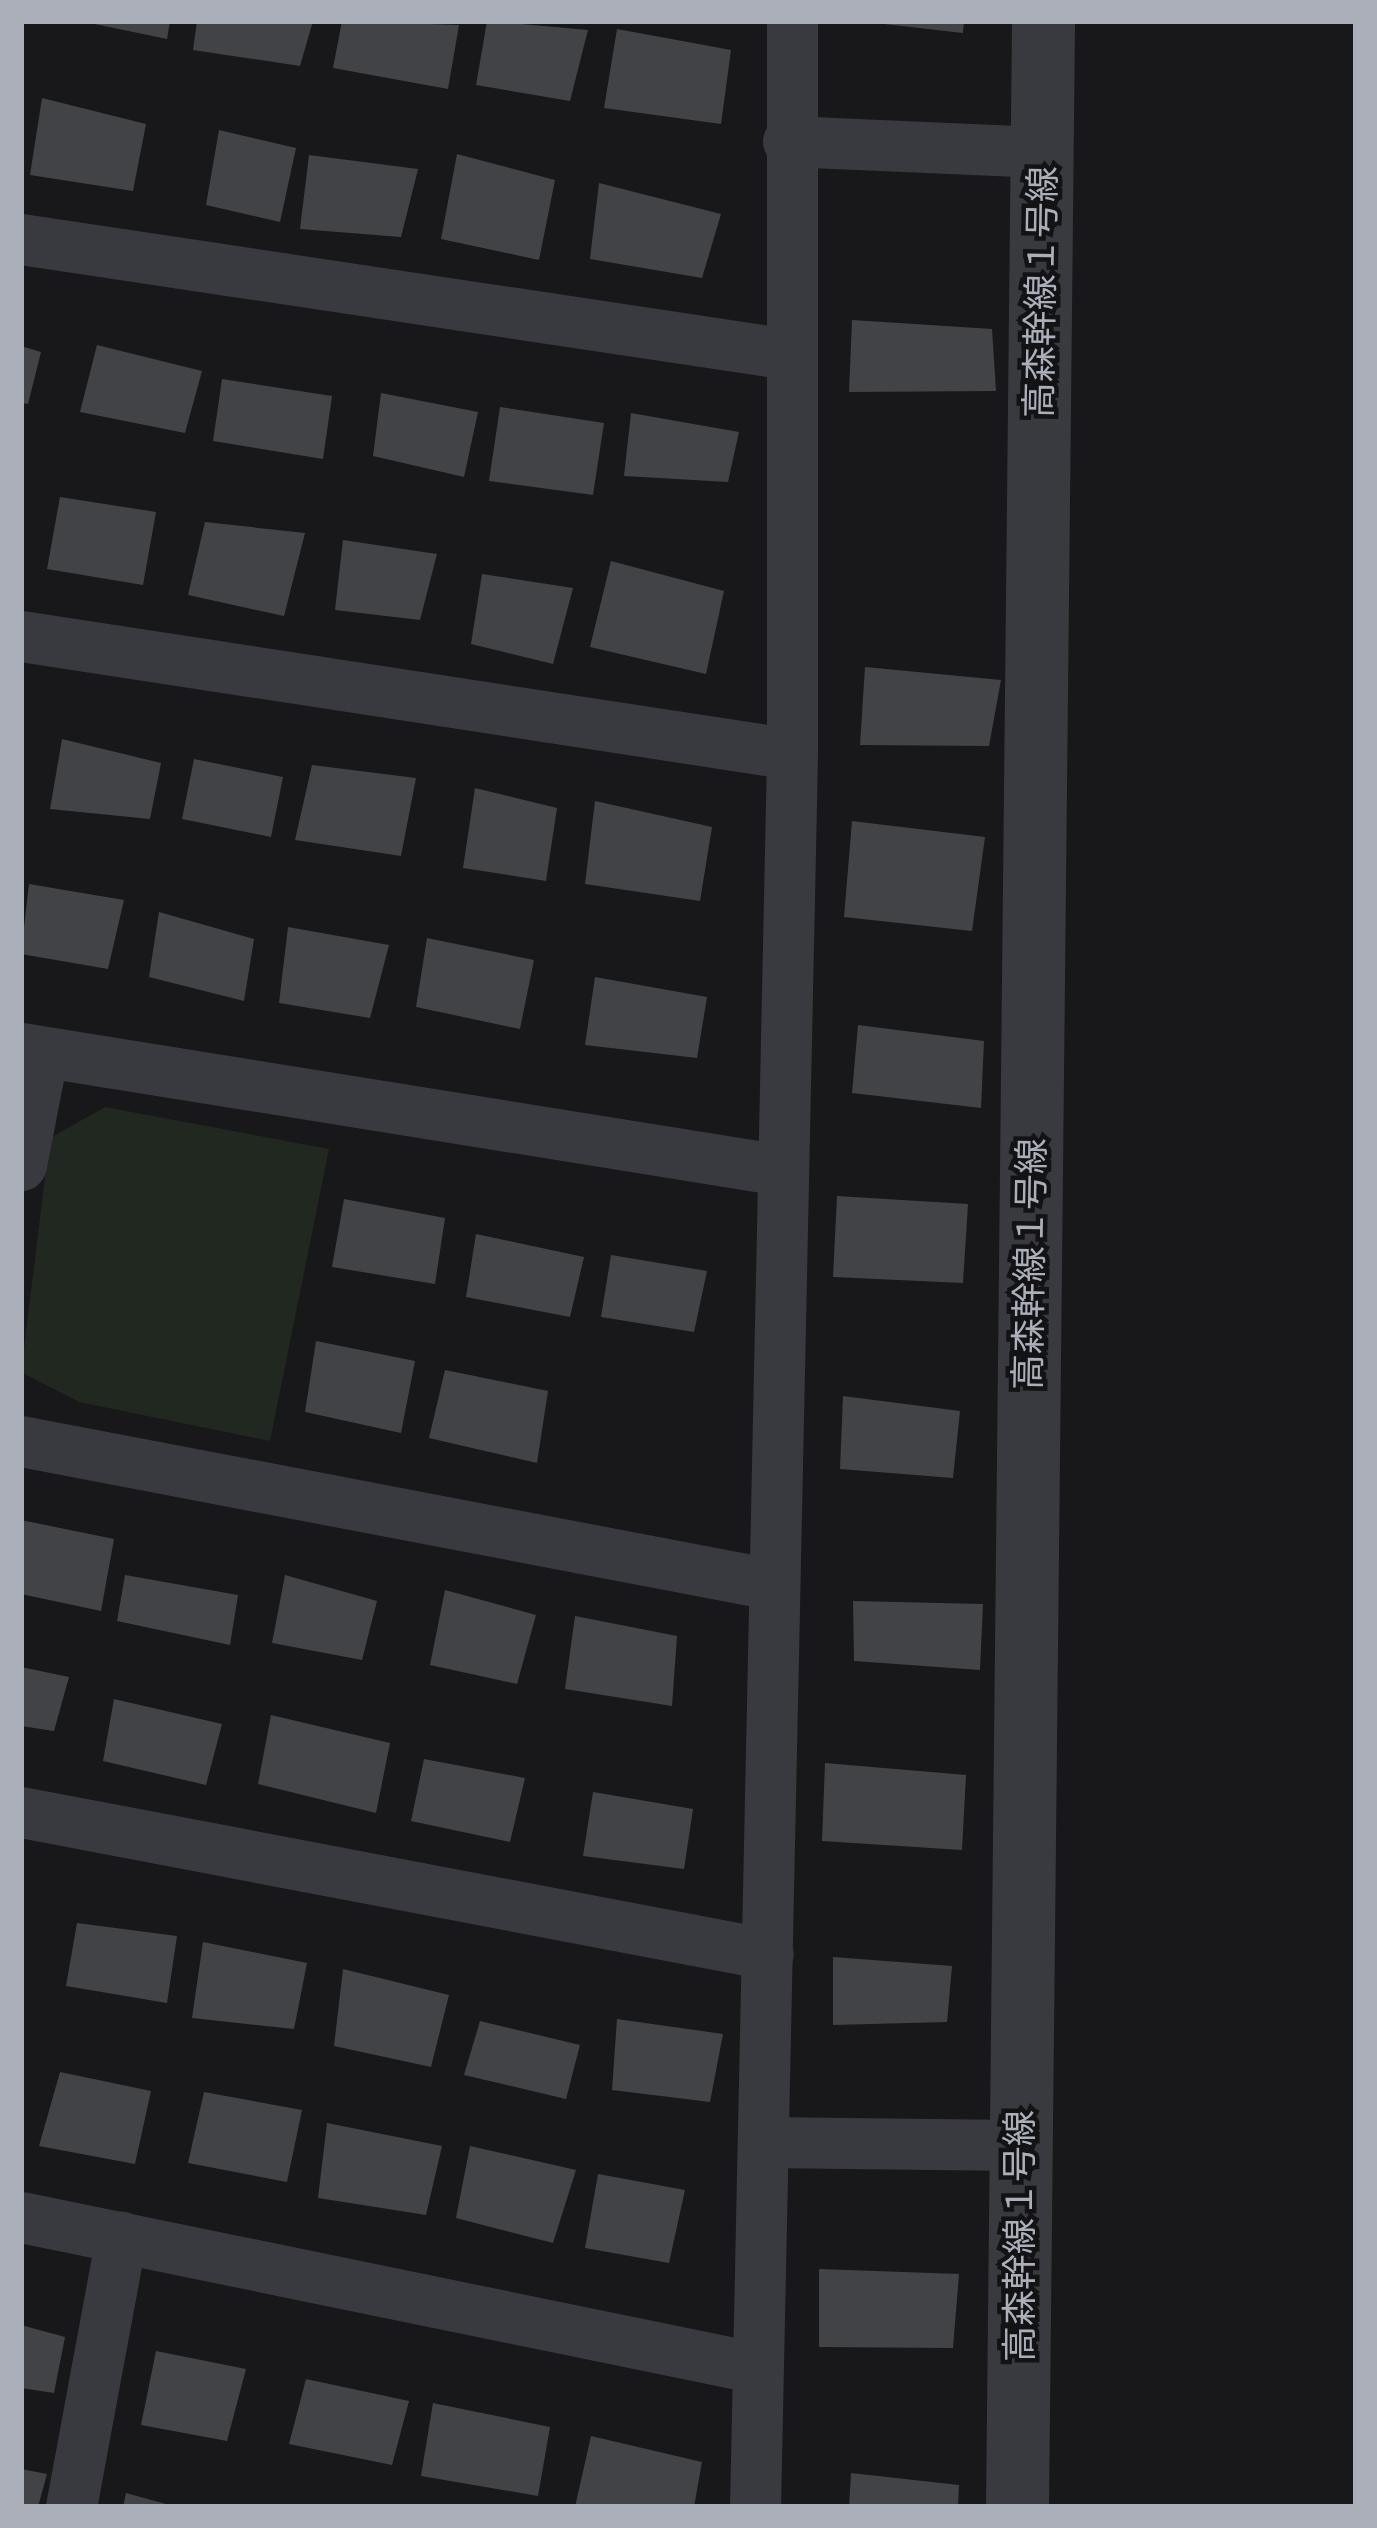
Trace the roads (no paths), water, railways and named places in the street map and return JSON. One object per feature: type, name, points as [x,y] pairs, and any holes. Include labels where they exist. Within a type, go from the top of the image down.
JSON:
[{"type":"street","points":[[755,2507],[792,754],[788,141],[792,21]]},
{"type":"street","name":"高森幹線１号線","points":[[1017,2507],[1043,21]]},
{"type":"street","points":[[788,141],[1042,152]]},
{"type":"street","points":[[21,239],[789,354]]},
{"type":"street","points":[[21,636],[792,754]]},
{"type":"street","points":[[21,1166],[32,1050],[782,1170]]},
{"type":"street","points":[[21,1442],[771,1584]]},
{"type":"street","points":[[21,1812],[768,1954]]},
{"type":"street","points":[[763,2142],[1019,2145]]},
{"type":"street","points":[[21,2217],[758,2368]]},
{"type":"street","points":[[71,2507],[121,2237]]}]
